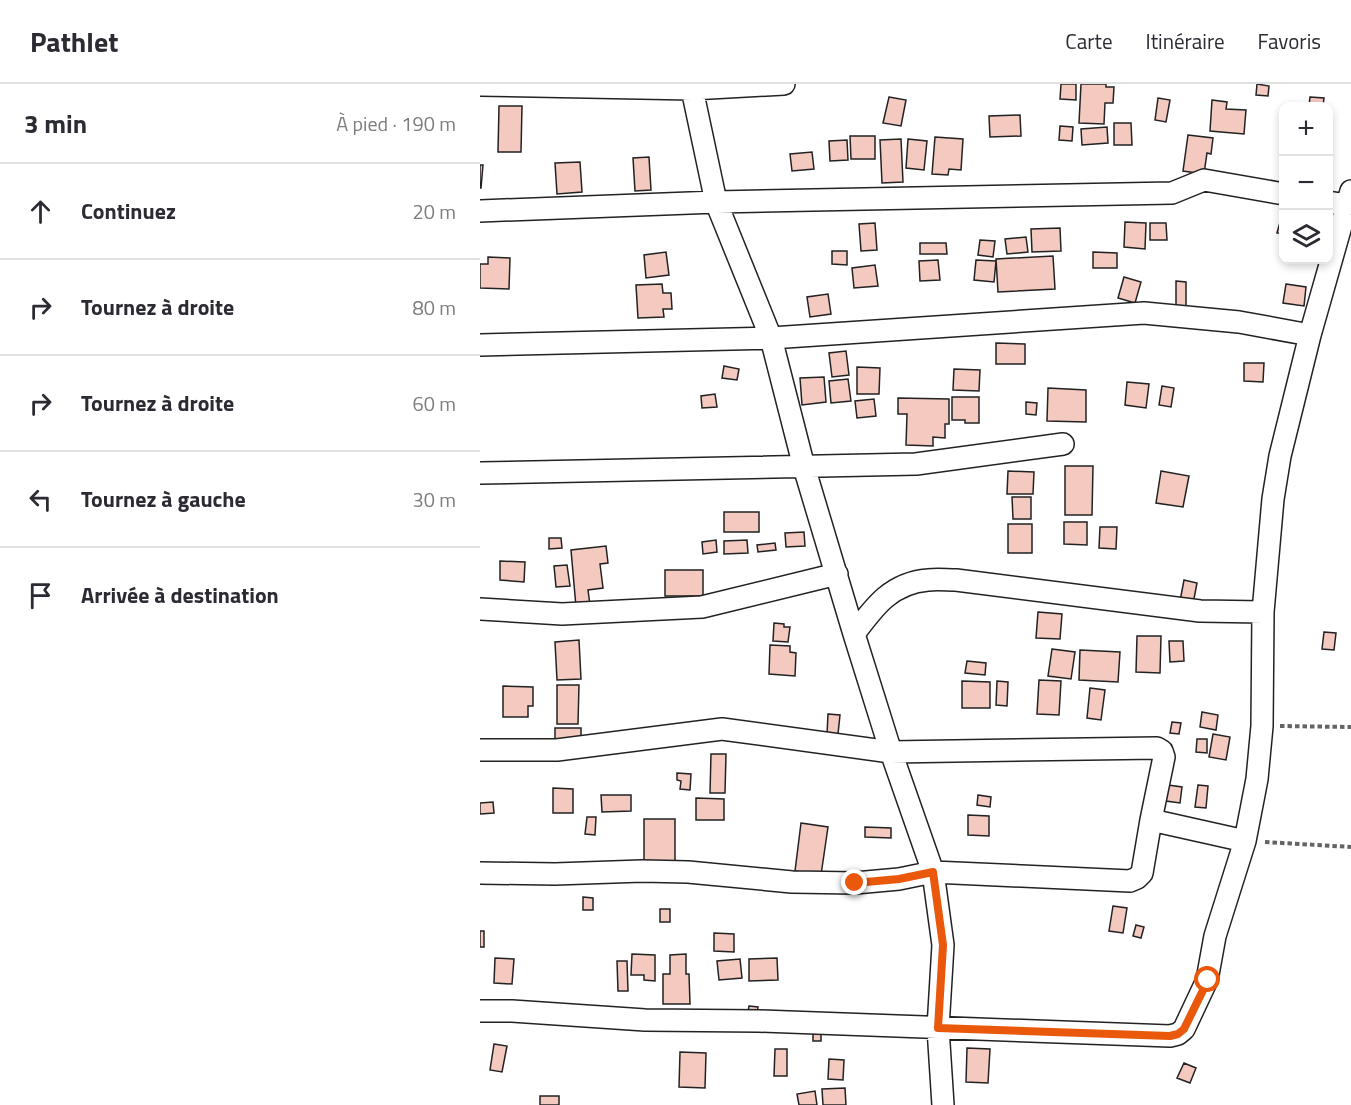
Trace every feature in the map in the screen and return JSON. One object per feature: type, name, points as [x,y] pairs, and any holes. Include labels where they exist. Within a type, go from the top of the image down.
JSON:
[{"type":"street","points":[[480,86],[784,84]]},
{"type":"street","points":[[691,86],[716,202],[771,338],[804,467],[854,634],[891,752],[933,872],[943,945],[938,1028],[943,1105]]},
{"type":"street","points":[[480,211],[716,202],[1172,193],[1204,180],[1279,193]]},
{"type":"street","points":[[480,1011],[645,1020],[759,1021],[1170,1036],[1184,1029],[1208,980],[1215,936],[1245,841],[1257,779],[1262,726],[1263,612],[1273,499],[1280,456],[1342,199]]},
{"type":"street","points":[[480,345],[771,338],[1144,313],[1239,322],[1310,334]]},
{"type":"street","points":[[480,473],[916,464],[1063,444]]},
{"type":"street","points":[[480,609],[562,614],[702,607],[837,574]]},
{"type":"street","points":[[854,634],[876,605],[889,593],[902,586],[927,580],[956,580],[1200,611],[1263,612]]},
{"type":"street","points":[[480,750],[557,750],[722,729],[891,752],[1157,748],[1162,751],[1164,757],[1142,873],[1130,881],[933,872],[899,879],[855,883],[792,882],[688,872],[480,873]]},
{"type":"street","points":[[1151,820],[1245,841]]},
{"type":"path","points":[[1262,726],[1351,727]]},
{"type":"path","points":[[1245,841],[1351,847]]},
{"type":"building","points":[[1061,84],[1076,84],[1076,100],[1060,99]]},
{"type":"building","points":[[1081,84],[1106,84],[1106,87],[1114,87],[1113,103],[1105,103],[1104,124],[1079,123]]},
{"type":"building","points":[[1257,84],[1269,86],[1268,96],[1256,95]]},
{"type":"building","points":[[889,97],[906,100],[901,126],[883,123]]},
{"type":"building","points":[[1310,97],[1324,98],[1324,102],[1309,102]]},
{"type":"building","points":[[1158,98],[1170,100],[1166,122],[1155,120]]},
{"type":"building","points":[[1212,100],[1227,102],[1226,109],[1246,110],[1244,134],[1210,131]]},
{"type":"building","points":[[499,106],[522,106],[521,152],[498,152]]},
{"type":"building","points":[[1020,115],[1021,136],[990,137],[989,116]]},
{"type":"building","points":[[1114,123],[1131,123],[1132,145],[1114,145]]},
{"type":"building","points":[[1060,126],[1073,127],[1072,141],[1059,140]]},
{"type":"building","points":[[1107,127],[1108,143],[1082,145],[1081,129]]},
{"type":"building","points":[[1188,135],[1213,138],[1211,154],[1207,153],[1204,174],[1183,171]]},
{"type":"building","points":[[850,136],[875,136],[875,159],[851,159]]},
{"type":"building","points":[[935,137],[963,139],[961,170],[949,169],[948,175],[932,174]]},
{"type":"building","points":[[901,139],[903,182],[882,183],[880,140]]},
{"type":"building","points":[[908,139],[927,141],[924,170],[906,168]]},
{"type":"building","points":[[847,140],[848,160],[830,161],[829,141]]},
{"type":"building","points":[[812,152],[814,169],[792,171],[790,154]]},
{"type":"building","points":[[649,157],[651,190],[635,191],[633,158]]},
{"type":"building","points":[[580,162],[582,192],[557,194],[555,163]]},
{"type":"building","points":[[480,165],[483,165],[481,188],[480,188]]},
{"type":"building","points":[[1125,222],[1146,223],[1145,249],[1124,247]]},
{"type":"building","points":[[875,223],[877,250],[861,251],[859,224]]},
{"type":"building","points":[[1150,223],[1166,223],[1167,240],[1150,240]]},
{"type":"building","points":[[1060,228],[1061,251],[1032,252],[1031,229]]},
{"type":"building","points":[[1026,237],[1028,252],[1007,254],[1005,239]]},
{"type":"building","points":[[980,240],[995,241],[993,257],[978,255]]},
{"type":"building","points":[[920,243],[946,243],[947,254],[920,254]]},
{"type":"building","points":[[832,251],[847,251],[847,265],[832,264]]},
{"type":"building","points":[[666,252],[669,275],[646,278],[644,255]]},
{"type":"building","points":[[1093,252],[1117,253],[1117,268],[1093,268]]},
{"type":"building","points":[[1053,256],[1055,289],[998,292],[996,259]]},
{"type":"building","points":[[488,257],[510,258],[509,289],[480,288],[480,264],[488,264]]},
{"type":"building","points":[[938,260],[940,280],[920,281],[919,261]]},
{"type":"building","points":[[976,260],[996,261],[994,282],[974,280]]},
{"type":"building","points":[[875,265],[878,286],[854,288],[852,268]]},
{"type":"building","points":[[1124,277],[1141,282],[1135,303],[1118,298]]},
{"type":"building","points":[[1176,281],[1186,282],[1186,309],[1176,309]]},
{"type":"building","points":[[662,284],[663,293],[671,293],[672,309],[663,309],[664,317],[638,318],[636,285]]},
{"type":"building","points":[[1286,284],[1306,287],[1304,306],[1283,303]]},
{"type":"building","points":[[828,294],[831,314],[810,317],[807,297]]},
{"type":"building","points":[[996,343],[1025,344],[1025,364],[996,364]]},
{"type":"building","points":[[846,351],[849,375],[832,377],[829,353]]},
{"type":"building","points":[[1244,363],[1264,363],[1263,382],[1244,381]]},
{"type":"building","points":[[724,366],[739,369],[737,380],[722,378]]},
{"type":"building","points":[[857,367],[880,368],[879,394],[857,394]]},
{"type":"building","points":[[954,369],[980,370],[979,391],[953,390]]},
{"type":"building","points":[[824,377],[826,402],[802,405],[800,378]]},
{"type":"building","points":[[848,379],[851,401],[831,403],[829,381]]},
{"type":"building","points":[[1127,382],[1149,384],[1146,408],[1125,405]]},
{"type":"building","points":[[1162,386],[1174,388],[1171,407],[1159,405]]},
{"type":"building","points":[[1048,388],[1086,390],[1086,422],[1047,421]]},
{"type":"building","points":[[715,394],[717,407],[702,408],[701,396]]},
{"type":"building","points":[[952,397],[979,397],[979,423],[952,420]]},
{"type":"building","points":[[898,398],[949,399],[949,424],[945,424],[945,438],[933,437],[933,446],[906,445],[907,414],[898,414]]},
{"type":"building","points":[[874,399],[876,416],[857,418],[855,401]]},
{"type":"building","points":[[1026,402],[1037,403],[1036,415],[1026,414]]},
{"type":"building","points":[[1065,466],[1093,466],[1092,515],[1065,515]]},
{"type":"building","points":[[1008,471],[1034,472],[1033,494],[1007,494]]},
{"type":"building","points":[[1161,471],[1189,476],[1183,507],[1156,503]]},
{"type":"building","points":[[1012,497],[1031,497],[1031,519],[1013,519]]},
{"type":"building","points":[[724,512],[759,512],[759,532],[724,532]]},
{"type":"building","points":[[1064,522],[1087,522],[1087,545],[1064,544]]},
{"type":"building","points":[[1008,524],[1032,524],[1032,553],[1008,553]]},
{"type":"building","points":[[1100,527],[1117,527],[1116,549],[1099,548]]},
{"type":"building","points":[[804,532],[805,546],[786,547],[785,533]]},
{"type":"building","points":[[549,538],[561,538],[562,548],[549,549]]},
{"type":"building","points":[[716,540],[717,552],[703,554],[702,542]]},
{"type":"building","points":[[747,540],[748,553],[724,554],[724,541]]},
{"type":"building","points":[[775,543],[776,550],[758,552],[757,545]]},
{"type":"building","points":[[606,546],[608,563],[600,564],[603,588],[588,590],[590,605],[576,607],[571,550]]},
{"type":"building","points":[[500,561],[525,562],[524,582],[500,580]]},
{"type":"building","points":[[567,565],[570,586],[556,587],[554,566]]},
{"type":"building","points":[[665,570],[703,570],[703,596],[665,596]]},
{"type":"building","points":[[1184,580],[1197,583],[1193,604],[1180,601]]},
{"type":"building","points":[[1038,612],[1062,614],[1060,639],[1036,638]]},
{"type":"building","points":[[774,623],[790,627],[788,642],[773,641]]},
{"type":"building","points":[[1324,632],[1336,633],[1334,650],[1322,649]]},
{"type":"building","points":[[1137,636],[1161,636],[1160,673],[1136,672]]},
{"type":"building","points":[[579,640],[581,679],[557,680],[555,642]]},
{"type":"building","points":[[1169,641],[1183,641],[1184,661],[1170,662]]},
{"type":"building","points":[[770,645],[790,646],[790,652],[796,653],[795,676],[769,674]]},
{"type":"building","points":[[1052,649],[1075,652],[1071,679],[1048,676]]},
{"type":"building","points":[[1080,650],[1120,652],[1118,682],[1079,680]]},
{"type":"building","points":[[967,661],[986,663],[985,675],[965,673]]},
{"type":"building","points":[[1039,680],[1061,681],[1059,715],[1037,714]]},
{"type":"building","points":[[962,681],[990,682],[990,708],[962,708]]},
{"type":"building","points":[[997,681],[1008,682],[1007,706],[996,705]]},
{"type":"building","points":[[557,685],[579,685],[578,724],[557,724]]},
{"type":"building","points":[[503,686],[533,687],[533,706],[528,706],[528,717],[503,717]]},
{"type":"building","points":[[1090,688],[1105,690],[1101,720],[1087,718]]},
{"type":"building","points":[[1202,712],[1218,715],[1216,730],[1200,727]]},
{"type":"building","points":[[828,714],[840,715],[838,734],[827,734]]},
{"type":"building","points":[[1172,722],[1181,723],[1179,734],[1170,733]]},
{"type":"building","points":[[555,728],[581,728],[581,743],[555,743]]},
{"type":"building","points":[[1213,734],[1230,737],[1226,760],[1209,757]]},
{"type":"building","points":[[1197,739],[1207,739],[1207,753],[1196,752]]},
{"type":"building","points":[[711,754],[726,754],[725,793],[710,793]]},
{"type":"building","points":[[677,773],[691,774],[690,790],[680,789],[681,781],[677,780]]},
{"type":"building","points":[[1168,785],[1182,787],[1180,803],[1166,801]]},
{"type":"building","points":[[1198,785],[1208,786],[1206,808],[1195,807]]},
{"type":"building","points":[[553,788],[573,789],[573,813],[553,813]]},
{"type":"building","points":[[601,795],[631,795],[631,811],[602,812]]},
{"type":"building","points":[[978,795],[991,797],[990,807],[977,805]]},
{"type":"building","points":[[696,798],[724,799],[724,820],[696,820]]},
{"type":"building","points":[[493,802],[494,813],[480,814],[480,803]]},
{"type":"building","points":[[968,815],[989,816],[989,836],[968,835]]},
{"type":"building","points":[[587,817],[596,817],[595,835],[585,834]]},
{"type":"building","points":[[644,819],[675,819],[675,869],[644,869]]},
{"type":"building","points":[[801,823],[828,827],[821,875],[795,871]]},
{"type":"building","points":[[865,827],[891,828],[891,838],[865,837]]},
{"type":"building","points":[[583,897],[593,898],[593,910],[583,910]]},
{"type":"building","points":[[1113,906],[1127,908],[1123,933],[1109,931]]},
{"type":"building","points":[[660,909],[670,909],[670,922],[660,922]]},
{"type":"building","points":[[1136,925],[1144,927],[1141,938],[1133,936]]},
{"type":"building","points":[[480,931],[484,931],[484,947],[480,947]]},
{"type":"building","points":[[714,933],[734,934],[734,952],[714,951]]},
{"type":"building","points":[[632,954],[655,955],[655,981],[644,980],[644,975],[631,975]]},
{"type":"building","points":[[686,954],[690,1004],[663,1004],[663,974],[670,974],[670,955]]},
{"type":"building","points":[[495,958],[514,959],[512,984],[494,983]]},
{"type":"building","points":[[777,958],[778,980],[749,981],[749,959]]},
{"type":"building","points":[[740,959],[742,978],[719,980],[717,961]]},
{"type":"building","points":[[617,961],[627,961],[628,991],[618,991]]},
{"type":"building","points":[[749,1006],[758,1007],[757,1014],[748,1013]]},
{"type":"building","points":[[813,1032],[821,1032],[821,1041],[813,1041]]},
{"type":"building","points":[[494,1044],[507,1046],[502,1072],[490,1070]]},
{"type":"building","points":[[967,1048],[990,1049],[988,1083],[966,1082]]},
{"type":"building","points":[[775,1049],[787,1049],[787,1076],[774,1076]]},
{"type":"building","points":[[680,1052],[706,1053],[705,1088],[679,1087]]},
{"type":"building","points":[[829,1059],[844,1060],[843,1080],[828,1079]]},
{"type":"building","points":[[1184,1063],[1196,1068],[1190,1083],[1177,1078]]},
{"type":"building","points":[[845,1088],[846,1105],[823,1105],[822,1089]]},
{"type":"building","points":[[815,1091],[817,1105],[799,1105],[797,1094]]},
{"type":"building","points":[[540,1096],[559,1096],[559,1105],[540,1105]]},
{"type":"route","points":[[855,883],[899,879],[933,872],[943,945],[938,1028],[1170,1036],[1184,1029],[1208,980]]}]
